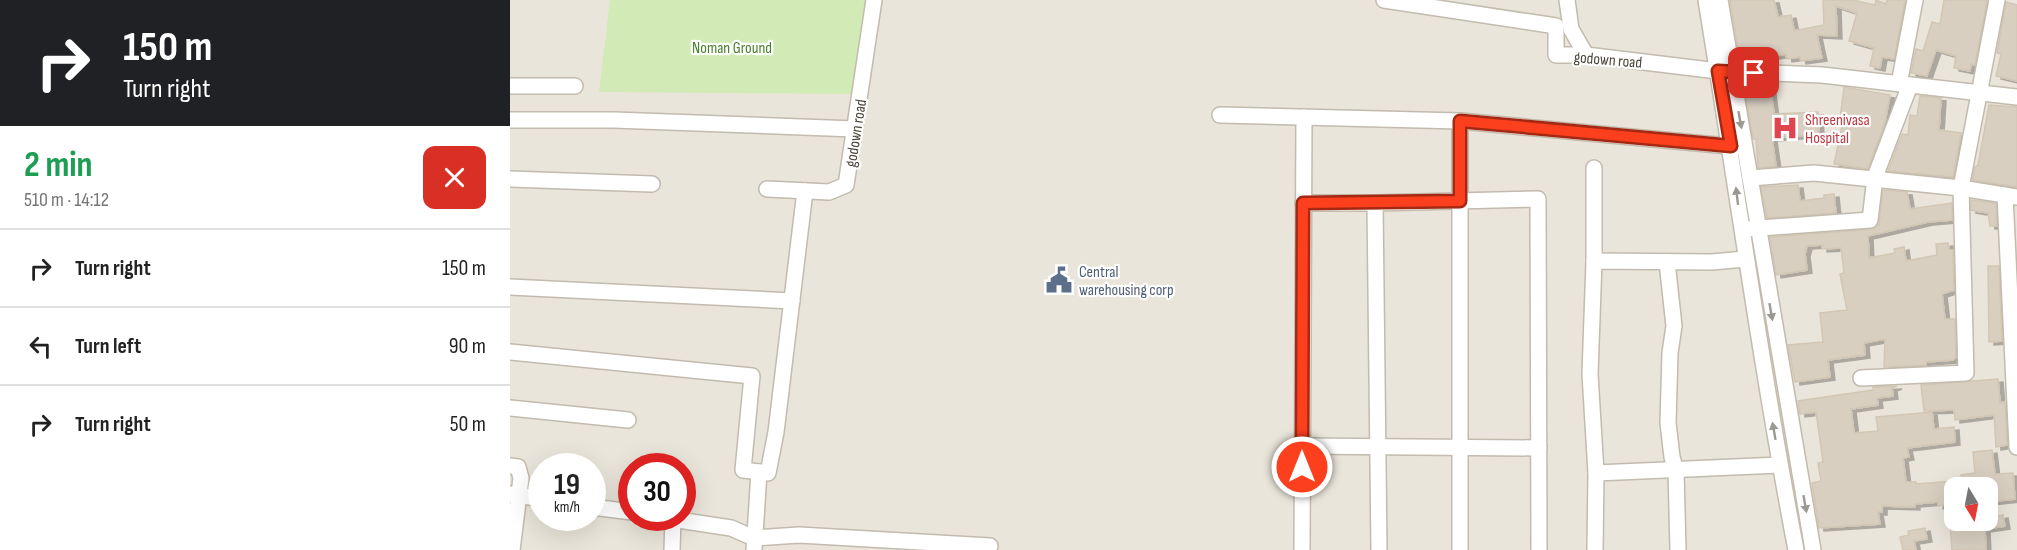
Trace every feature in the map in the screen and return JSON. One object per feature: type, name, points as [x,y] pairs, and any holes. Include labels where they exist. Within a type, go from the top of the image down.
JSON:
[{"type":"street","name":"godown road","points":[[767,189],[829,192],[846,185],[874,0]]},
{"type":"street","name":"godown road","points":[[1384,0],[1556,26],[1556,55],[1586,55],[1725,71],[1822,75],[2017,97]]},
{"type":"street","points":[[1567,0],[1571,28],[1586,55]]},
{"type":"street","points":[[1706,0],[1725,71],[1738,147],[1741,229],[1745,260],[1796,550]]},
{"type":"street","points":[[1720,0],[1725,71]]},
{"type":"street","points":[[1741,229],[1870,220],[1875,178],[1904,85],[1916,0]]},
{"type":"street","points":[[1861,378],[1966,373],[1961,188],[1997,0]]},
{"type":"street","points":[[510,86],[575,86]]},
{"type":"street","points":[[1220,115],[1460,121],[1738,147]]},
{"type":"street","points":[[1302,550],[1304,117]]},
{"type":"street","points":[[510,120],[614,120],[855,129]]},
{"type":"street","points":[[1460,121],[1460,550]]},
{"type":"street","points":[[1738,147],[1750,178],[1813,550]]},
{"type":"street","points":[[1594,168],[1594,261],[1590,374],[1596,473],[1595,550]]},
{"type":"street","points":[[1750,178],[1814,173],[1961,188],[2011,196],[2017,447]]},
{"type":"street","points":[[510,179],[652,184]]},
{"type":"street","points":[[510,352],[752,376],[743,470],[768,473],[776,432],[806,191]]},
{"type":"street","points":[[1303,203],[1538,199],[1539,550]]},
{"type":"street","points":[[1375,203],[1379,550]]},
{"type":"street","points":[[1594,261],[1745,260]]},
{"type":"street","points":[[1667,262],[1674,326],[1670,353],[1668,423],[1671,457],[1676,471],[1677,550]]},
{"type":"street","points":[[510,292],[792,301]]},
{"type":"street","points":[[510,408],[628,420]]},
{"type":"street","points":[[1302,446],[1539,448]]},
{"type":"street","points":[[510,465],[518,467],[521,471],[515,495],[512,550]]},
{"type":"street","points":[[1596,473],[1780,465]]},
{"type":"street","points":[[754,544],[759,472]]},
{"type":"street","points":[[696,522],[731,528],[754,544],[799,535],[933,546],[990,546]]},
{"type":"street","points":[[670,531],[672,550]]},
{"type":"shaded area","points":[[510,0],[2017,0],[2017,550],[510,550]]},
{"type":"green space","name":"Noman Ground","points":[[610,0],[865,0],[854,94],[599,92]]},
{"type":"building","points":[[1730,0],[1774,0],[1778,17],[1791,15],[1794,30],[1798,30],[1824,25],[1823,0],[1853,0],[1875,5],[1876,0],[1886,4],[1887,0],[1905,0],[1894,59],[1882,57],[1880,68],[1870,66],[1874,48],[1849,41],[1857,13],[1836,6],[1837,36],[1817,35],[1822,58],[1801,61],[1800,57],[1787,59],[1786,54],[1764,58],[1765,63],[1740,62]]},
{"type":"building","points":[[1944,0],[1987,0],[1975,65],[1971,64],[1970,71],[1954,68],[1956,56],[1936,50],[1927,76],[1911,73],[1916,49],[1923,51],[1932,22],[1940,24]]},
{"type":"building","points":[[2006,2],[2017,5],[2017,81],[1996,76],[2001,54],[1997,53]]},
{"type":"building","points":[[1754,85],[1756,93],[1771,91],[1774,114],[1818,112],[1819,134],[1772,138],[1776,166],[1758,168],[1756,139],[1753,139],[1744,86]]},
{"type":"building","points":[[1844,87],[1890,95],[1885,122],[1868,169],[1834,164],[1842,126],[1839,126]]},
{"type":"building","points":[[1920,96],[1941,98],[1939,130],[1961,133],[1953,177],[1888,171],[1902,134],[1908,135],[1910,115],[1917,116]]},
{"type":"building","points":[[1989,105],[2017,107],[2017,187],[1972,180],[1975,167],[1978,165]]},
{"type":"building","points":[[1798,185],[1800,201],[1824,198],[1824,195],[1834,194],[1836,213],[1767,218],[1761,187]]},
{"type":"building","points":[[1883,190],[1907,192],[1910,209],[1952,203],[1952,220],[1928,222],[1868,236],[1869,258],[1895,253],[1894,249],[1904,247],[1906,261],[1937,255],[1936,244],[1948,243],[1949,250],[1953,250],[1954,290],[1942,294],[1945,319],[1955,319],[1956,357],[1953,360],[1926,362],[1926,365],[1884,367],[1885,339],[1864,343],[1865,355],[1828,360],[1830,377],[1795,382],[1788,345],[1823,342],[1820,313],[1847,310],[1840,274],[1844,273],[1841,248],[1822,249],[1822,245],[1807,246],[1805,254],[1807,270],[1776,275],[1770,237],[1874,229],[1879,225]]},
{"type":"building","points":[[1971,200],[1996,203],[1997,226],[1990,226],[1988,213],[1971,210]]},
{"type":"building","points":[[1988,266],[1999,266],[2002,341],[1989,342]]},
{"type":"building","points":[[1998,379],[2000,403],[2005,402],[2007,445],[1996,447],[1994,415],[1955,420],[1954,410],[1924,411],[1921,385]]},
{"type":"building","points":[[1897,386],[1892,388],[1893,396],[1877,398],[1878,405],[1851,409],[1854,433],[1878,431],[1876,417],[1932,412],[1934,429],[1954,427],[1955,442],[1907,448],[1909,457],[1903,458],[1906,482],[1916,482],[1916,484],[1944,482],[1944,505],[1938,506],[1938,502],[1915,504],[1915,507],[1882,506],[1882,512],[1878,512],[1880,524],[1819,528],[1812,483],[1821,481],[1818,463],[1823,462],[1816,412],[1800,414],[1798,401],[1873,390],[1873,387]]},
{"type":"building","points":[[1992,450],[1995,474],[2013,473],[2015,499],[1998,501],[1998,477],[1961,477],[1961,475],[1975,473],[1973,452]]},
{"type":"building","points":[[2003,515],[2005,526],[1998,527],[1998,516]]},
{"type":"building","points":[[1925,528],[1927,539],[1914,541],[1916,550],[1903,550],[1900,537],[1909,535],[1908,531]]},
{"type":"building","points":[[1951,531],[1985,531],[1986,550],[1952,550]]},
{"type":"place","name":"Shreenivasa Hospital","points":[[1785,128]]},
{"type":"place","name":"Central warehousing corp","points":[[1059,280]]},
{"type":"route","points":[[1302,467],[1303,203],[1460,201],[1460,121],[1731,146],[1718,71],[1754,73]]}]
